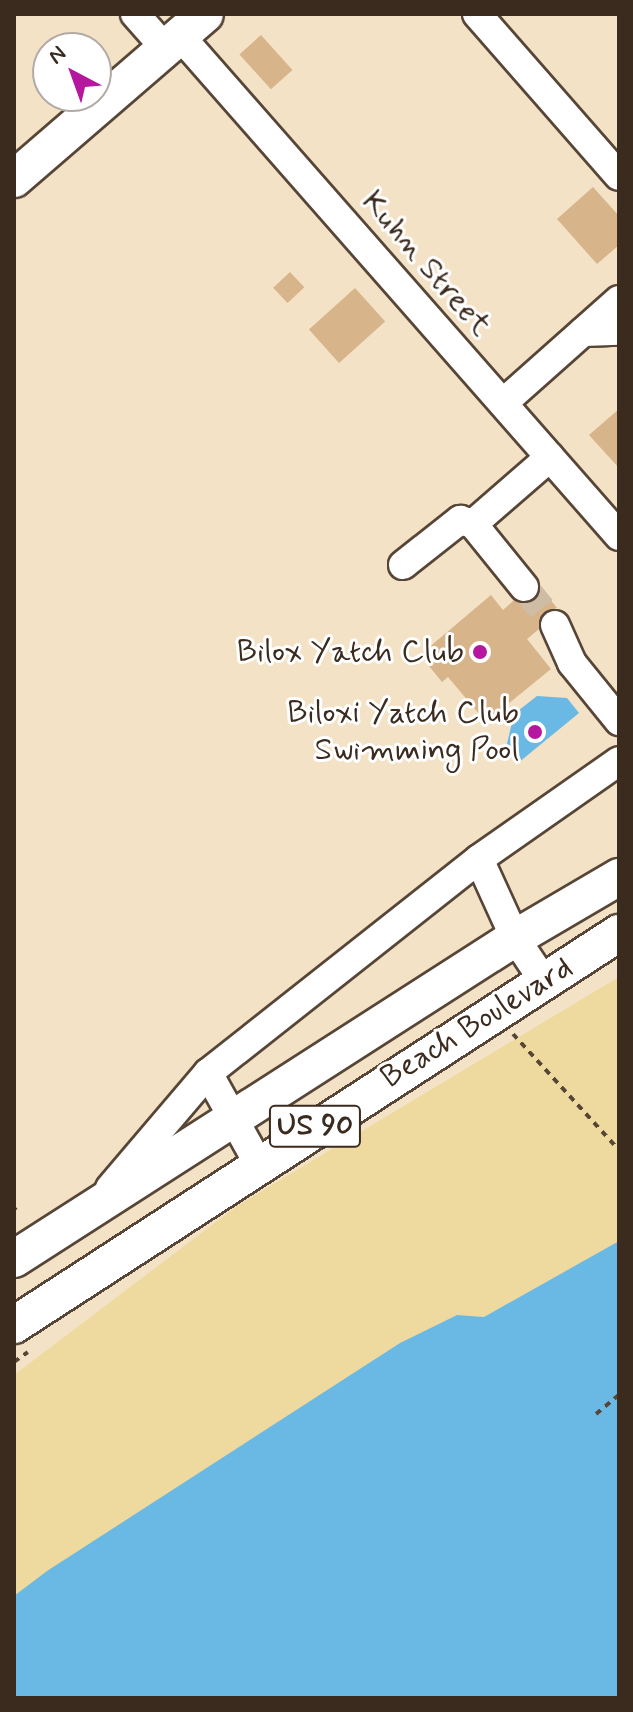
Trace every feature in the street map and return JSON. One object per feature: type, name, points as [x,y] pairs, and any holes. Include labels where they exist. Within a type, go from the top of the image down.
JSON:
[{"type":"main road","points":[[14,179],[184,33]]},
{"type":"main road","name":"Beach Boulevard","points":[[14,1259],[515,938],[619,877]]},
{"type":"main road","name":"Beach Boulevard","points":[[14,1325],[258,1163],[619,933]]},
{"type":"street","name":"Kuhn Street","points":[[135,14],[184,33],[619,536]]},
{"type":"street","points":[[477,14],[619,176]]},
{"type":"street","points":[[503,403],[619,300]]},
{"type":"street","points":[[583,332],[619,331]]},
{"type":"street","points":[[473,524],[550,457]]},
{"type":"street","points":[[403,565],[460,520],[473,524],[524,587]]},
{"type":"street","points":[[555,625],[572,663],[619,721]]},
{"type":"street","points":[[84,1213],[208,1073],[479,859],[619,761]]},
{"type":"street","points":[[479,859],[515,938],[543,980]]},
{"type":"street","points":[[208,1073],[258,1163]]},
{"type":"path","points":[[511,1032],[619,1150]]},
{"type":"path","points":[[596,1414],[619,1395]]},
{"type":"sand","points":[[619,977],[619,1241],[484,1317],[457,1315],[400,1343],[14,1596],[14,1375],[237,1206]]},
{"type":"water","name":"Biloxi Yatch Club Swimming Pool","points":[[537,696],[567,698],[579,713],[518,763],[506,748],[514,714]]},
{"type":"water","points":[[619,1241],[619,1698],[14,1698],[14,1596],[47,1571],[400,1343],[457,1315],[484,1317]]},
{"type":"building","points":[[261,35],[292,70],[271,89],[239,54]]},
{"type":"building","points":[[593,187],[619,216],[619,245],[597,264],[557,219]]},
{"type":"building","points":[[290,272],[304,287],[288,303],[273,288]]},
{"type":"building","points":[[355,288],[385,321],[339,363],[309,329]]},
{"type":"building","points":[[619,409],[619,468],[589,435]]},
{"type":"building","name":"Bilox Yatch Club","points":[[541,588],[557,608],[542,614],[539,629],[527,639],[551,669],[486,722],[448,677],[442,682],[420,655],[491,595],[503,610],[514,600],[534,601]]},
{"type":"tunnel","points":[[524,587],[555,625]]},
{"type":"place","name":"Bilox Yatch Club","points":[[480,652]]},
{"type":"place","name":"Biloxi Yatch Club Swimming Pool","points":[[535,732]]}]
